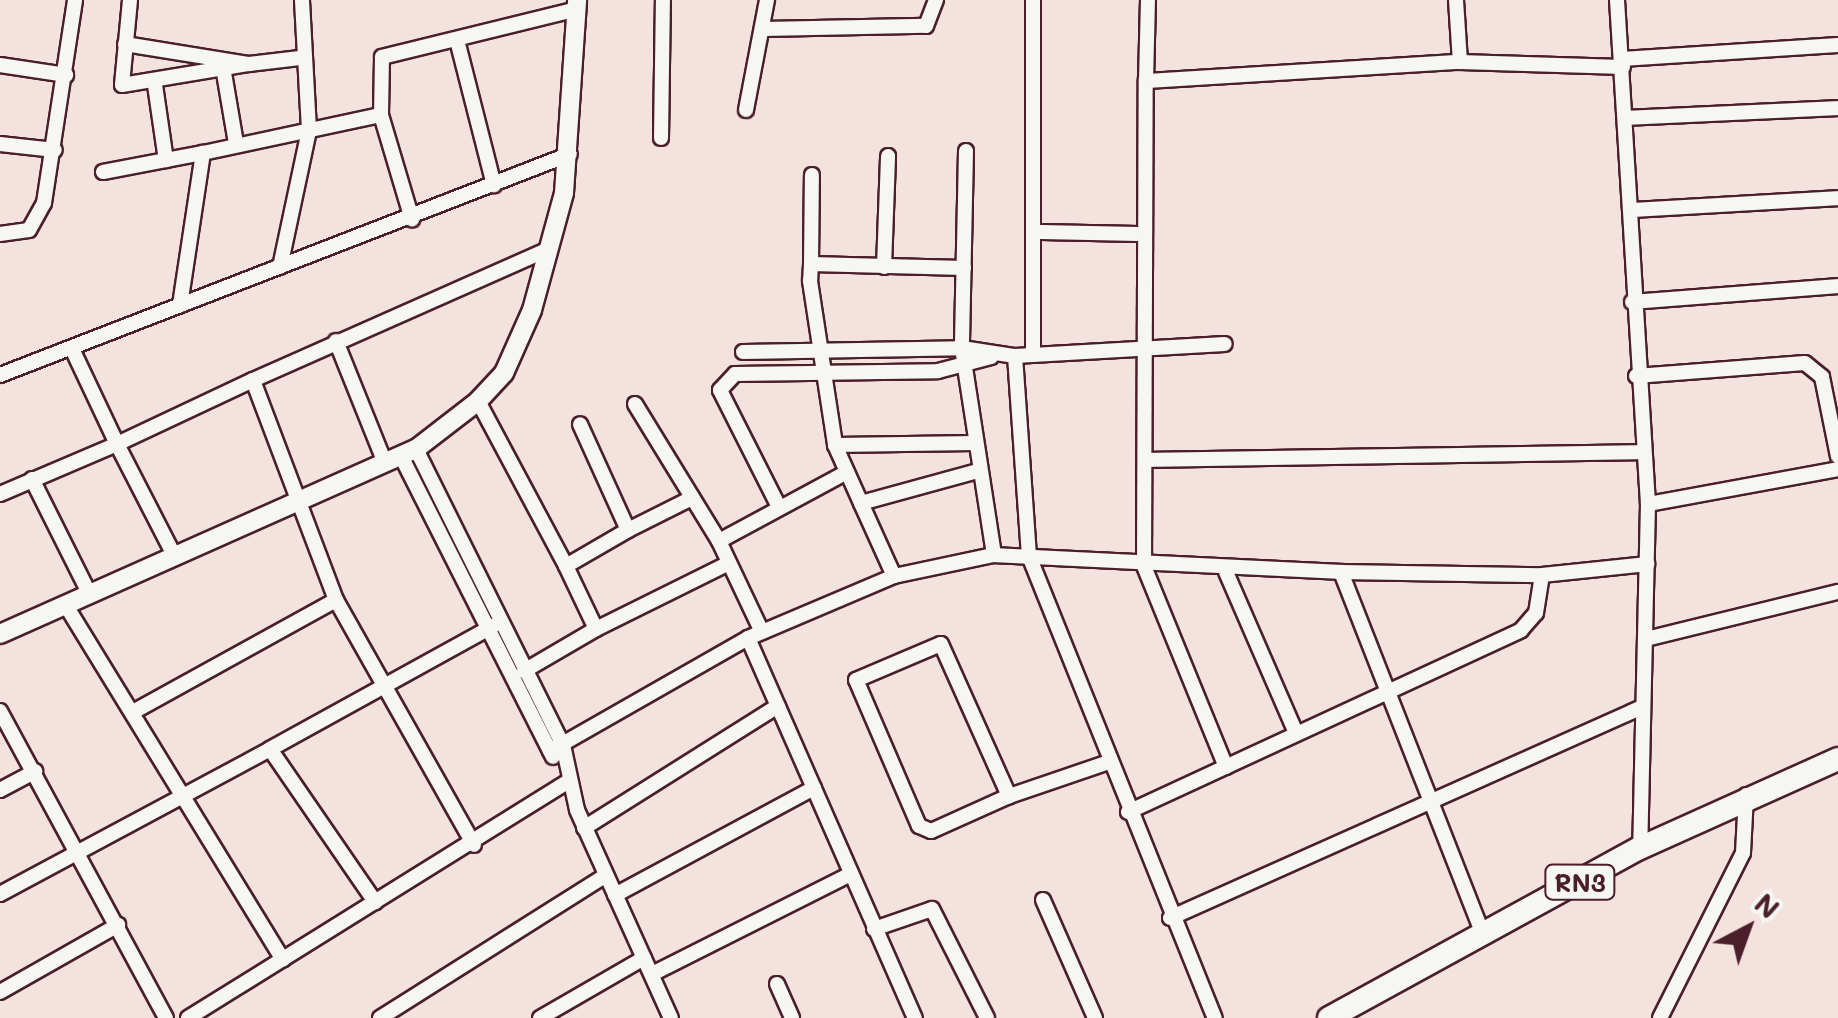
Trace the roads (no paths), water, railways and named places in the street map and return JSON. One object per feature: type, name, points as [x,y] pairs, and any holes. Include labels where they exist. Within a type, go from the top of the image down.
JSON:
[{"type":"main road","name":"RN3","points":[[1328,1018],[1746,794],[1838,760]]},
{"type":"street","points":[[0,234],[39,220],[55,150],[75,0]]},
{"type":"street","points":[[130,0],[122,86],[155,85],[224,73],[249,64],[300,58]]},
{"type":"street","points":[[280,267],[309,130],[300,58],[302,0]]},
{"type":"street","points":[[661,138],[663,0]]},
{"type":"street","points":[[746,110],[768,0]]},
{"type":"street","points":[[763,29],[926,26],[936,0]]},
{"type":"street","points":[[1033,0],[1033,354]]},
{"type":"street","points":[[1148,0],[1143,234],[1148,460],[1144,566],[1226,767]]},
{"type":"street","points":[[1456,0],[1460,62]]},
{"type":"street","points":[[1617,0],[1626,118],[1636,376],[1648,504],[1646,639],[1640,708],[1640,848]]},
{"type":"street","points":[[3,626],[65,604],[300,504],[401,456],[478,401],[518,343],[548,250],[570,154],[577,4],[378,60],[381,115],[412,218]]},
{"type":"street","points":[[457,40],[494,184]]},
{"type":"street","points":[[124,44],[249,64]]},
{"type":"street","points":[[1146,81],[1460,62],[1623,63],[1838,45]]},
{"type":"street","points":[[0,65],[66,75]]},
{"type":"street","points":[[224,73],[236,143]]},
{"type":"street","points":[[155,85],[166,160]]},
{"type":"street","points":[[1626,118],[1838,108]]},
{"type":"street","points":[[103,172],[381,115]]},
{"type":"street","points":[[0,144],[55,150]]},
{"type":"street","points":[[966,151],[962,348],[978,472],[994,555]]},
{"type":"street","points":[[180,305],[203,153]]},
{"type":"street","points":[[0,375],[570,154]]},
{"type":"street","points":[[884,267],[888,156]]},
{"type":"street","points":[[812,175],[810,264],[818,373],[835,445],[894,576]]},
{"type":"street","points":[[1630,210],[1838,198]]},
{"type":"street","points":[[1036,232],[1143,234]]},
{"type":"street","points":[[0,494],[548,250]]},
{"type":"street","points":[[810,264],[964,268]]},
{"type":"street","points":[[1632,302],[1838,286]]},
{"type":"street","points":[[336,342],[557,748]]},
{"type":"street","points":[[742,352],[962,348],[991,357],[1146,344],[1225,344]]},
{"type":"street","points":[[72,349],[175,556]]},
{"type":"street","points":[[1015,356],[1029,556],[1106,764],[1215,1018]]},
{"type":"street","points":[[779,507],[720,390],[744,372],[966,369],[991,357]]},
{"type":"street","points":[[1636,376],[1805,363],[1822,377],[1838,456]]},
{"type":"street","points":[[253,380],[336,600],[474,845]]},
{"type":"street","points":[[478,401],[596,629]]},
{"type":"street","points":[[635,404],[729,563],[778,706],[915,1018]]},
{"type":"street","points":[[580,424],[628,530]]},
{"type":"street","points":[[835,445],[975,443]]},
{"type":"street","points":[[1148,460],[1644,452]]},
{"type":"street","points":[[1648,504],[1838,468]]},
{"type":"street","points":[[718,541],[847,472]]},
{"type":"street","points":[[861,503],[978,472]]},
{"type":"street","points":[[32,479],[89,593]]},
{"type":"street","points":[[566,566],[692,498]]},
{"type":"street","points":[[557,748],[755,635],[894,576],[994,555],[1226,572],[1542,575],[1646,564]]},
{"type":"street","points":[[524,671],[596,629],[729,563]]},
{"type":"street","points":[[1226,572],[1296,733]]},
{"type":"street","points":[[1340,572],[1484,937]]},
{"type":"street","points":[[1128,812],[1521,630],[1536,613],[1542,575]]},
{"type":"street","points":[[1646,639],[1838,592]]},
{"type":"street","points":[[133,712],[336,600]]},
{"type":"street","points":[[65,604],[282,960]]},
{"type":"street","points":[[492,626],[524,671],[557,748],[584,828],[671,1018]]},
{"type":"street","points":[[0,894],[492,626]]},
{"type":"street","points":[[1009,796],[941,644],[856,680],[924,830],[1106,764]]},
{"type":"street","points":[[584,828],[778,706]]},
{"type":"street","points":[[1170,918],[1429,798],[1640,708]]},
{"type":"street","points":[[0,711],[81,853],[166,1018]]},
{"type":"street","points":[[270,749],[374,902]]},
{"type":"street","points":[[0,790],[35,771]]},
{"type":"street","points":[[188,1018],[474,845],[568,780]]},
{"type":"street","points":[[614,895],[814,788]]},
{"type":"street","points":[[1662,1016],[1743,853],[1746,794]]},
{"type":"street","points":[[652,974],[851,874]]},
{"type":"street","points":[[380,1018],[606,875]]},
{"type":"street","points":[[1043,900],[1096,1018]]},
{"type":"street","points":[[874,929],[932,910],[987,1018]]},
{"type":"street","points":[[0,992],[118,925]]},
{"type":"street","points":[[540,1018],[644,958]]},
{"type":"street","points":[[777,984],[792,1018]]}]
